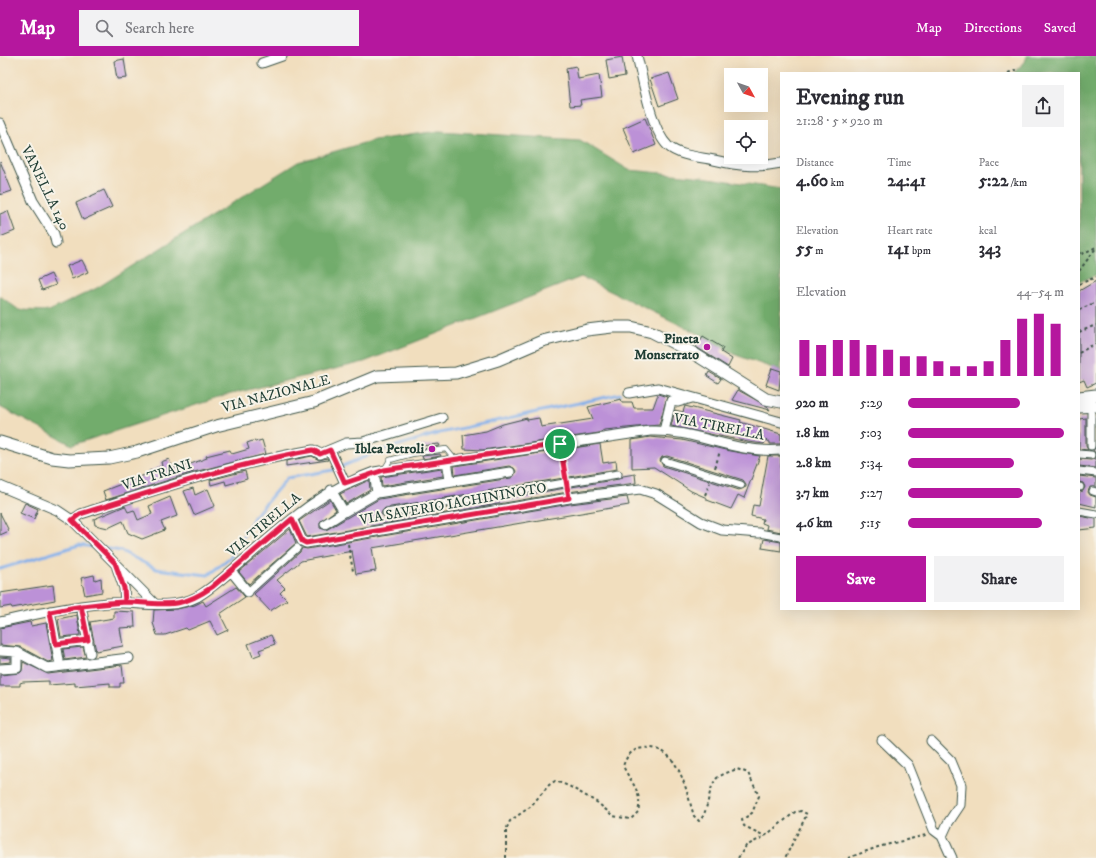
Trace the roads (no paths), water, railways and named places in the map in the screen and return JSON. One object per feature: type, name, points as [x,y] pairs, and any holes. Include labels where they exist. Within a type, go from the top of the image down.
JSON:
[{"type":"street","points":[[262,63],[282,56]]},
{"type":"street","points":[[637,56],[648,102],[657,130],[668,146],[681,153],[745,167],[780,163]]},
{"type":"street","name":"VANELLA 140","points":[[0,124],[33,201],[54,234],[56,243]]},
{"type":"street","name":"VIA NAZIONALE","points":[[0,442],[52,458],[69,460],[109,458],[137,452],[216,426],[314,402],[377,376],[456,373],[498,360],[542,341],[587,330],[612,327],[630,327],[652,332],[693,353],[766,399],[780,402]]},
{"type":"street","points":[[629,393],[658,388],[780,422]]},
{"type":"street","points":[[664,431],[670,401],[678,402],[692,398]]},
{"type":"street","points":[[1080,407],[1088,400]]},
{"type":"street","points":[[1088,400],[1091,446]]},
{"type":"street","points":[[345,483],[330,450],[346,443],[363,442],[442,418]]},
{"type":"street","name":"VIA TIRELLA","points":[[0,622],[81,606],[125,602],[170,605],[187,601],[198,596],[231,571],[292,519],[331,490],[374,472],[624,434],[664,431],[745,450],[780,450]]},
{"type":"street","name":"VIA TRANI","points":[[72,520],[80,514],[204,475],[267,458],[313,450],[320,454],[330,450]]},
{"type":"street","points":[[1080,454],[1091,455]]},
{"type":"street","points":[[450,480],[451,461]]},
{"type":"street","points":[[665,461],[741,485]]},
{"type":"street","points":[[1080,471],[1093,473]]},
{"type":"street","points":[[374,472],[377,493]]},
{"type":"street","points":[[325,524],[377,493],[450,480],[510,472]]},
{"type":"street","points":[[386,513],[618,474]]},
{"type":"street","points":[[0,486],[57,510],[72,520],[154,604]]},
{"type":"street","name":"VIA SAVERIO IACHININOTO","points":[[292,519],[302,541],[306,543],[640,489],[656,494],[701,522],[722,530],[759,533]]},
{"type":"street","points":[[331,490],[344,512]]},
{"type":"street","points":[[1080,506],[1096,509]]},
{"type":"street","points":[[1080,511],[1096,514]]},
{"type":"street","points":[[759,533],[780,537]]},
{"type":"street","points":[[231,571],[248,592],[297,548]]},
{"type":"street","points":[[115,563],[124,588],[125,602]]},
{"type":"street","points":[[81,606],[90,653]]},
{"type":"street","points":[[50,612],[59,660]]},
{"type":"street","points":[[56,644],[88,640]]},
{"type":"street","points":[[0,651],[17,652],[47,668],[129,658]]},
{"type":"street","points":[[0,669],[17,668],[17,652]]},
{"type":"street","points":[[882,740],[908,765],[934,830],[944,838],[952,858]]},
{"type":"street","points":[[931,741],[951,761],[961,786],[960,805],[944,838]]},
{"type":"waterway","points":[[104,548],[121,551],[156,569],[208,575],[232,556],[254,517],[287,478],[333,470],[379,451],[440,433],[620,394]]},
{"type":"waterway","points":[[0,569],[79,545],[94,547]]},
{"type":"place","name":"Pineta Monserrato","points":[[707,347]]},
{"type":"place","name":"Iblea Petroli","points":[[432,449]]}]
